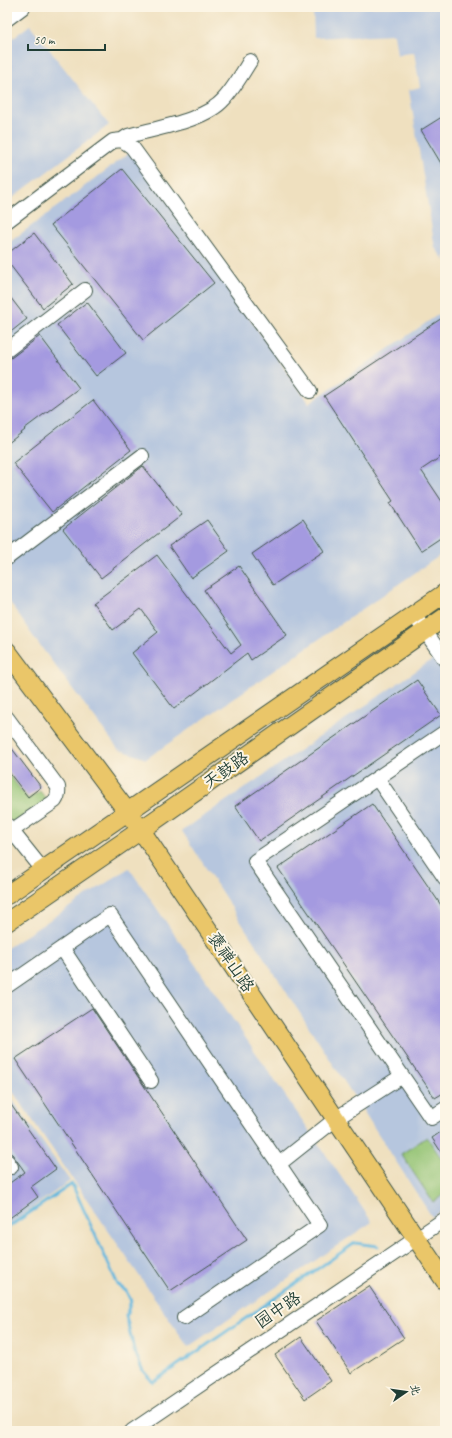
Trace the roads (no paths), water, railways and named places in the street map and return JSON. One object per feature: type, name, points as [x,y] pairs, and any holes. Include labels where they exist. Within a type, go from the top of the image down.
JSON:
[{"type":"main road","name":"天鼓路","points":[[7,895],[445,593]]},
{"type":"main road","name":"天鼓路","points":[[7,922],[445,617]]},
{"type":"main road","name":"褒禅山路","points":[[7,651],[129,812],[337,1118],[445,1281]]},
{"type":"street","points":[[7,18],[23,7]]},
{"type":"street","points":[[7,221],[113,141],[122,140],[128,136],[195,118],[210,111],[224,100],[250,61]]},
{"type":"street","points":[[122,140],[132,147],[310,391]]},
{"type":"street","points":[[7,350],[85,290]]},
{"type":"street","points":[[7,558],[142,456]]},
{"type":"street","points":[[414,615],[445,660]]},
{"type":"street","points":[[7,718],[58,787],[58,797],[55,801],[8,830],[43,870]]},
{"type":"street","points":[[445,732],[254,861],[431,1118],[445,1109]]},
{"type":"street","points":[[377,778],[445,878]]},
{"type":"street","points":[[7,986],[110,916],[320,1225],[184,1318]]},
{"type":"street","points":[[62,948],[151,1081]]},
{"type":"street","points":[[279,1164],[337,1118],[402,1076]]},
{"type":"street","name":"园中路","points":[[132,1431],[445,1219]]},
{"type":"waterway","points":[[7,1228],[72,1184],[118,1285],[126,1291],[131,1301],[126,1316],[134,1350],[143,1371],[153,1382],[355,1243],[378,1246]]}]
